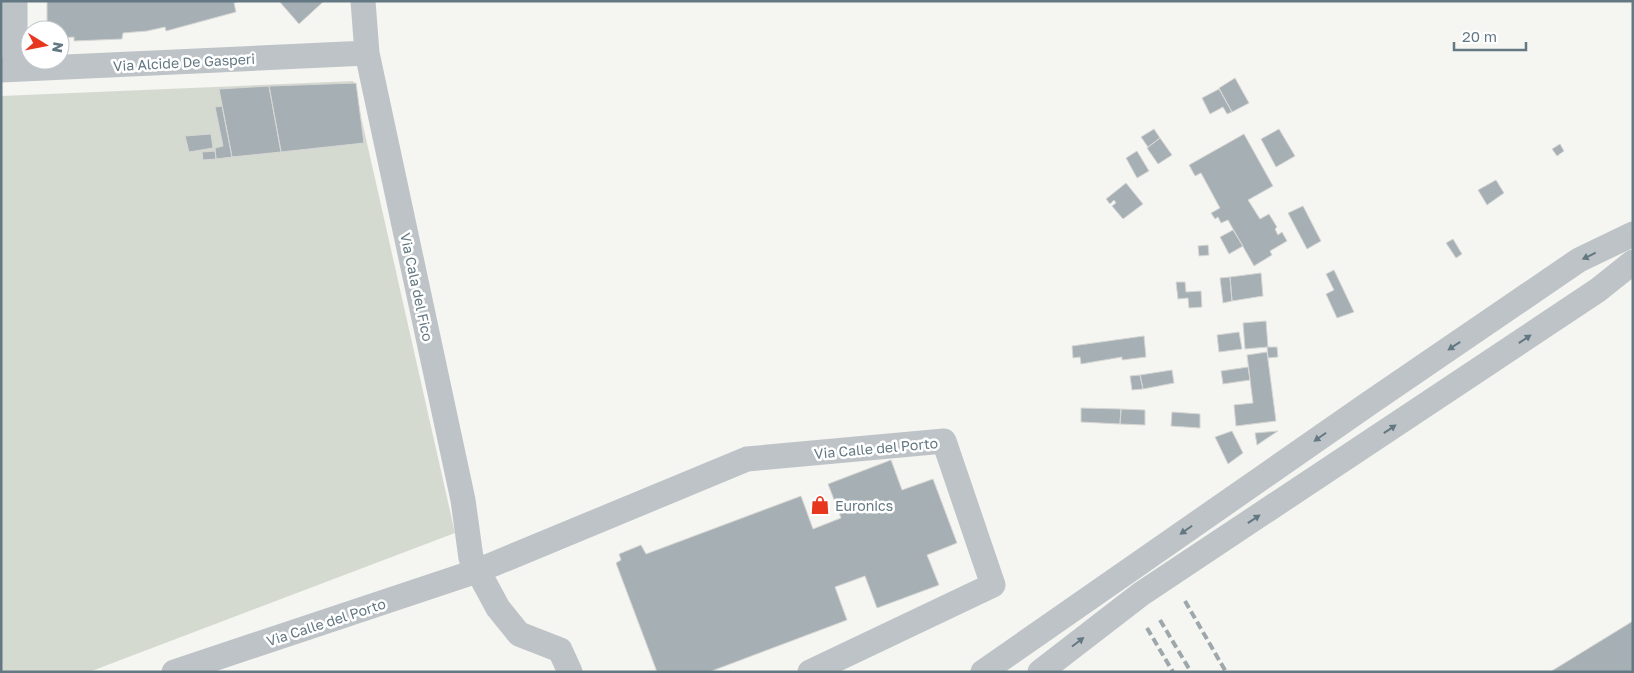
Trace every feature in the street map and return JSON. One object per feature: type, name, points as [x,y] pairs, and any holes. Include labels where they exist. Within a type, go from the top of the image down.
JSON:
[{"type":"street","points":[[8,70],[15,1]]},
{"type":"street","name":"Via Cala del Fico","points":[[363,1],[367,54],[463,500],[471,558],[477,571]]},
{"type":"street","name":"Via Alcide De Gasperi","points":[[8,70],[367,54]]},
{"type":"street","points":[[984,672],[1371,402],[1571,266],[1633,234]]},
{"type":"street","points":[[1040,672],[1141,594],[1598,290],[1633,262]]},
{"type":"street","name":"Via Calle del Porto","points":[[174,672],[477,571],[747,459],[944,441],[992,585],[810,672]]},
{"type":"street","points":[[477,571],[498,608],[519,634],[560,650],[570,672]]},
{"type":"shaded area","points":[[353,81],[455,533],[89,672],[1,672],[1,96]]},
{"type":"building","points":[[47,1],[239,1],[234,3],[236,12],[166,31],[165,27],[123,33],[122,39],[74,41],[74,37],[70,37],[70,20],[47,20]]},
{"type":"building","points":[[279,1],[324,1],[299,24]]},
{"type":"building","points":[[1235,78],[1249,103],[1232,112],[1219,88]]},
{"type":"building","points":[[356,83],[364,143],[281,152],[269,86]]},
{"type":"building","points":[[269,86],[281,152],[232,157],[219,89]]},
{"type":"building","points":[[1219,89],[1232,112],[1227,114],[1223,107],[1210,114],[1202,98]]},
{"type":"building","points":[[222,106],[232,157],[216,159],[215,148],[223,146],[215,107]]},
{"type":"building","points":[[1154,129],[1160,138],[1148,147],[1141,137]]},
{"type":"building","points":[[1279,129],[1295,156],[1276,167],[1261,139]]},
{"type":"building","points":[[211,134],[213,148],[189,152],[185,136]]},
{"type":"building","points":[[1244,134],[1273,186],[1248,200],[1260,219],[1269,214],[1277,227],[1275,229],[1278,235],[1282,232],[1287,241],[1270,251],[1272,255],[1254,266],[1228,220],[1221,223],[1218,217],[1215,219],[1211,213],[1220,208],[1201,173],[1195,176],[1189,165]]},
{"type":"building","points":[[1160,138],[1172,155],[1158,164],[1147,148]]},
{"type":"building","points":[[1560,144],[1564,151],[1557,156],[1552,149]]},
{"type":"building","points":[[215,151],[216,159],[203,160],[202,152]]},
{"type":"building","points":[[1137,151],[1149,171],[1137,178],[1126,158]]},
{"type":"building","points":[[1496,180],[1504,193],[1487,205],[1478,190]]},
{"type":"building","points":[[1126,183],[1143,204],[1123,219],[1112,206],[1116,203],[1114,200],[1110,204],[1106,199]]},
{"type":"building","points":[[1303,206],[1321,241],[1307,249],[1288,213]]},
{"type":"building","points":[[1233,230],[1243,246],[1229,254],[1220,237]]},
{"type":"building","points":[[1453,239],[1462,254],[1456,258],[1446,243]]},
{"type":"building","points":[[1208,245],[1209,255],[1199,256],[1198,246]]},
{"type":"building","points":[[1334,270],[1354,312],[1337,318],[1326,294],[1334,290],[1326,274]]},
{"type":"building","points":[[1261,273],[1263,296],[1232,301],[1230,277]]},
{"type":"building","points":[[1230,277],[1232,301],[1223,303],[1220,278]]},
{"type":"building","points":[[1176,282],[1185,282],[1186,292],[1201,291],[1202,307],[1189,308],[1188,298],[1178,299]]},
{"type":"building","points":[[1266,321],[1268,347],[1245,349],[1243,323]]},
{"type":"building","points":[[1239,332],[1242,349],[1219,352],[1217,335]]},
{"type":"building","points":[[1144,336],[1146,357],[1122,360],[1122,357],[1081,364],[1080,357],[1073,358],[1072,346]]},
{"type":"building","points":[[1267,347],[1277,347],[1278,357],[1268,358]]},
{"type":"building","points":[[1267,352],[1276,421],[1236,426],[1234,405],[1253,403],[1247,355]]},
{"type":"building","points":[[1248,367],[1250,380],[1223,384],[1221,371]]},
{"type":"building","points":[[1172,370],[1174,383],[1143,389],[1140,375]]},
{"type":"building","points":[[1140,375],[1143,389],[1132,390],[1130,376]]},
{"type":"building","points":[[1081,408],[1121,409],[1120,424],[1081,422]]},
{"type":"building","points":[[1121,409],[1145,410],[1145,425],[1120,424]]},
{"type":"building","points":[[1172,412],[1200,414],[1200,428],[1171,426]]},
{"type":"building","points":[[1232,431],[1243,453],[1228,464],[1215,437]]},
{"type":"building","points":[[1278,431],[1257,445],[1255,433]]},
{"type":"building","points":[[891,460],[902,490],[933,479],[957,543],[927,555],[939,585],[877,608],[865,576],[835,587],[847,620],[709,672],[657,672],[616,563],[621,560],[619,554],[641,545],[646,554],[801,496],[813,529],[841,518],[828,484]]},
{"type":"building","points":[[1633,621],[1633,672],[1550,672]]},
{"type":"railway","points":[[1185,601],[1226,672]]},
{"type":"railway","points":[[1160,620],[1191,672]]},
{"type":"railway","points":[[1147,628],[1173,672]]},
{"type":"place","name":"Euronics","points":[[820,505]]}]
